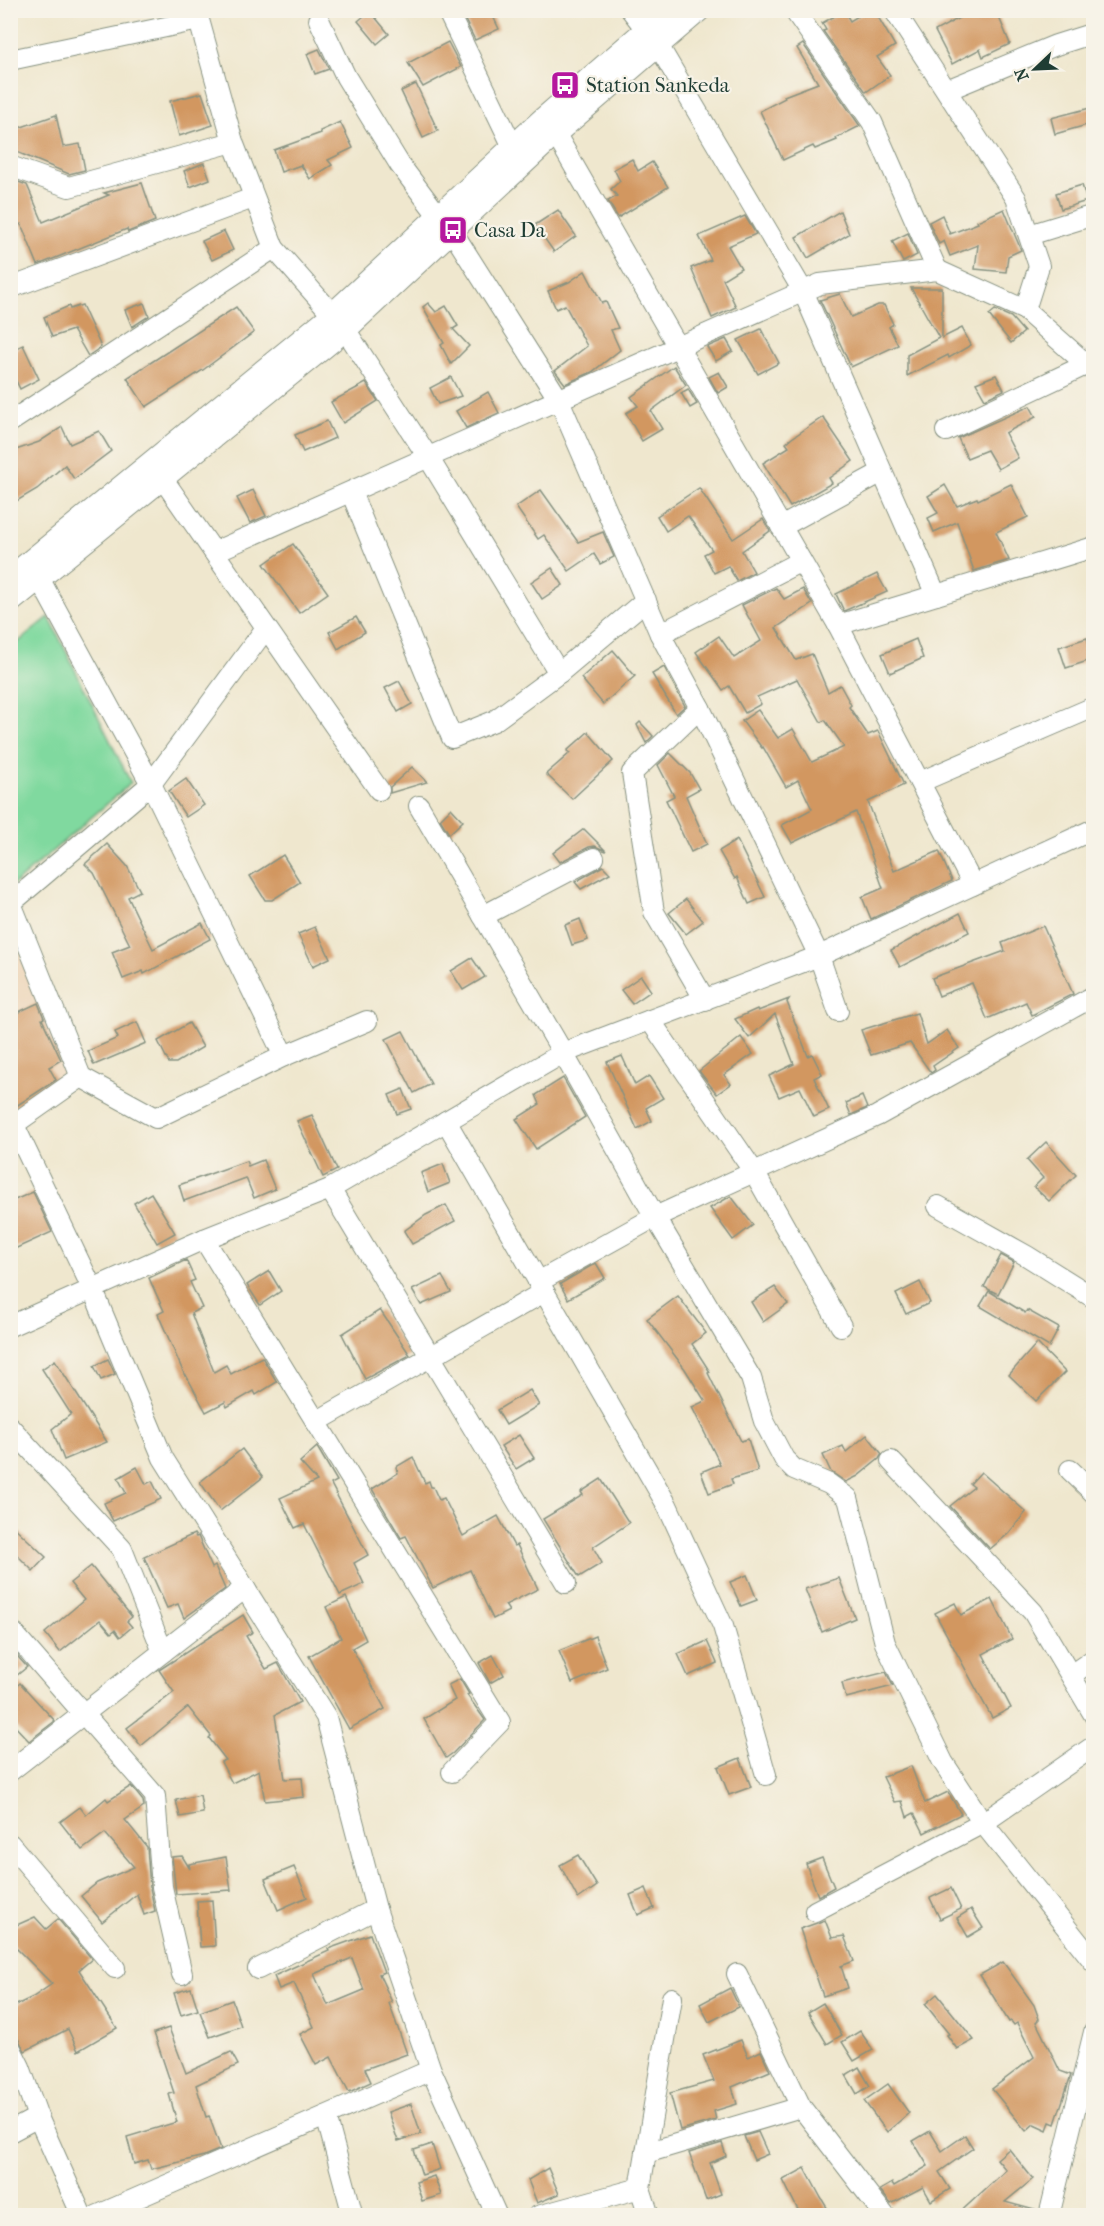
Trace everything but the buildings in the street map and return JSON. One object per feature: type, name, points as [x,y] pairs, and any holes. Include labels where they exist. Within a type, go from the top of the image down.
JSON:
[{"type":"main road","points":[[10,601],[163,479],[446,224],[555,133],[652,38],[670,10]]},
{"type":"main road","points":[[446,224],[513,147],[652,38],[698,10]]},
{"type":"main road","points":[[10,579],[339,322]]},
{"type":"street","points":[[447,10],[513,147]]},
{"type":"street","points":[[631,10],[652,38],[803,291],[936,595]]},
{"type":"street","points":[[794,10],[872,122],[937,270]]},
{"type":"street","points":[[894,10],[1017,198],[1039,266],[1025,310]]},
{"type":"street","points":[[10,60],[199,20],[233,142],[274,248],[339,322],[428,458],[560,673]]},
{"type":"street","points":[[319,20],[352,87],[400,165],[446,224],[559,400],[660,634],[700,708],[819,956],[838,1011]]},
{"type":"street","points":[[947,90],[1056,45],[1094,33]]},
{"type":"street","points":[[555,133],[838,625],[973,885]]},
{"type":"street","points":[[10,166],[69,187],[233,142]]},
{"type":"street","points":[[10,288],[253,198]]},
{"type":"street","points":[[1029,235],[1094,215]]},
{"type":"street","points":[[10,422],[274,248]]},
{"type":"street","points":[[214,552],[820,284],[937,270],[1025,310],[1091,365],[946,431]]},
{"type":"street","points":[[781,526],[882,472]]},
{"type":"street","points":[[163,479],[378,790]]},
{"type":"street","points":[[351,492],[452,738],[494,720],[560,673],[646,600]]},
{"type":"street","points":[[838,625],[1094,547]]},
{"type":"street","points":[[660,634],[801,561]]},
{"type":"street","points":[[39,578],[151,784],[284,1056]]},
{"type":"street","points":[[266,628],[151,784],[11,903],[81,1077],[156,1118],[284,1056],[367,1021]]},
{"type":"street","points":[[920,783],[1094,707]]},
{"type":"street","points":[[700,708],[632,773],[654,912],[705,1000]]},
{"type":"street","points":[[419,806],[563,1053],[655,1217],[751,1378],[764,1421],[784,1459],[794,1469],[829,1484],[848,1498],[885,1643],[907,1693],[943,1762],[983,1822],[1094,1962]]},
{"type":"street","points":[[10,1326],[204,1239],[330,1189],[563,1053],[819,956],[1094,829]]},
{"type":"street","points":[[483,916],[594,858]]},
{"type":"street","points":[[316,1422],[431,1357],[655,1217],[877,1116],[1094,996]]},
{"type":"street","points":[[651,1020],[754,1172],[841,1326]]},
{"type":"street","points":[[81,1077],[12,1126],[92,1288],[163,1458],[326,1717],[376,1909],[431,2070],[497,2216]]},
{"type":"street","points":[[446,1121],[667,1505],[723,1626],[766,1775]]},
{"type":"street","points":[[330,1189],[566,1582]]},
{"type":"street","points":[[938,1206],[1027,1256],[1094,1298]]},
{"type":"street","points":[[204,1239],[500,1722],[452,1772]]},
{"type":"street","points":[[10,1427],[122,1549],[162,1652]]},
{"type":"street","points":[[891,1461],[1033,1612],[1094,1715]]},
{"type":"street","points":[[1070,1470],[1094,1493]]},
{"type":"street","points":[[10,1771],[244,1588]]},
{"type":"street","points":[[10,1629],[155,1796],[162,1887],[182,1974]]},
{"type":"street","points":[[1071,1675],[1094,1659]]},
{"type":"street","points":[[815,1911],[983,1822],[1094,1746]]},
{"type":"street","points":[[13,1850],[115,1968]]},
{"type":"street","points":[[258,1969],[376,1909]]},
{"type":"street","points":[[737,1974],[801,2107],[885,2216]]},
{"type":"street","points":[[650,2216],[640,2188],[672,1998]]},
{"type":"street","points":[[1049,2216],[1094,2032]]},
{"type":"street","points":[[10,2047],[82,2216]]},
{"type":"street","points":[[96,2216],[431,2070]]},
{"type":"street","points":[[646,2153],[801,2107]]},
{"type":"street","points":[[10,2132],[38,2116]]},
{"type":"street","points":[[326,2116],[353,2216]]},
{"type":"street","points":[[538,2216],[640,2188]]},
{"type":"shaded area","points":[[10,927],[72,1081],[10,1121]]},
{"type":"green space","points":[[49,617],[131,783],[11,887],[11,648]]},
{"type":"place","name":"Station Sankeda","points":[[565,85]]},
{"type":"place","name":"Casa Da","points":[[453,230]]}]
